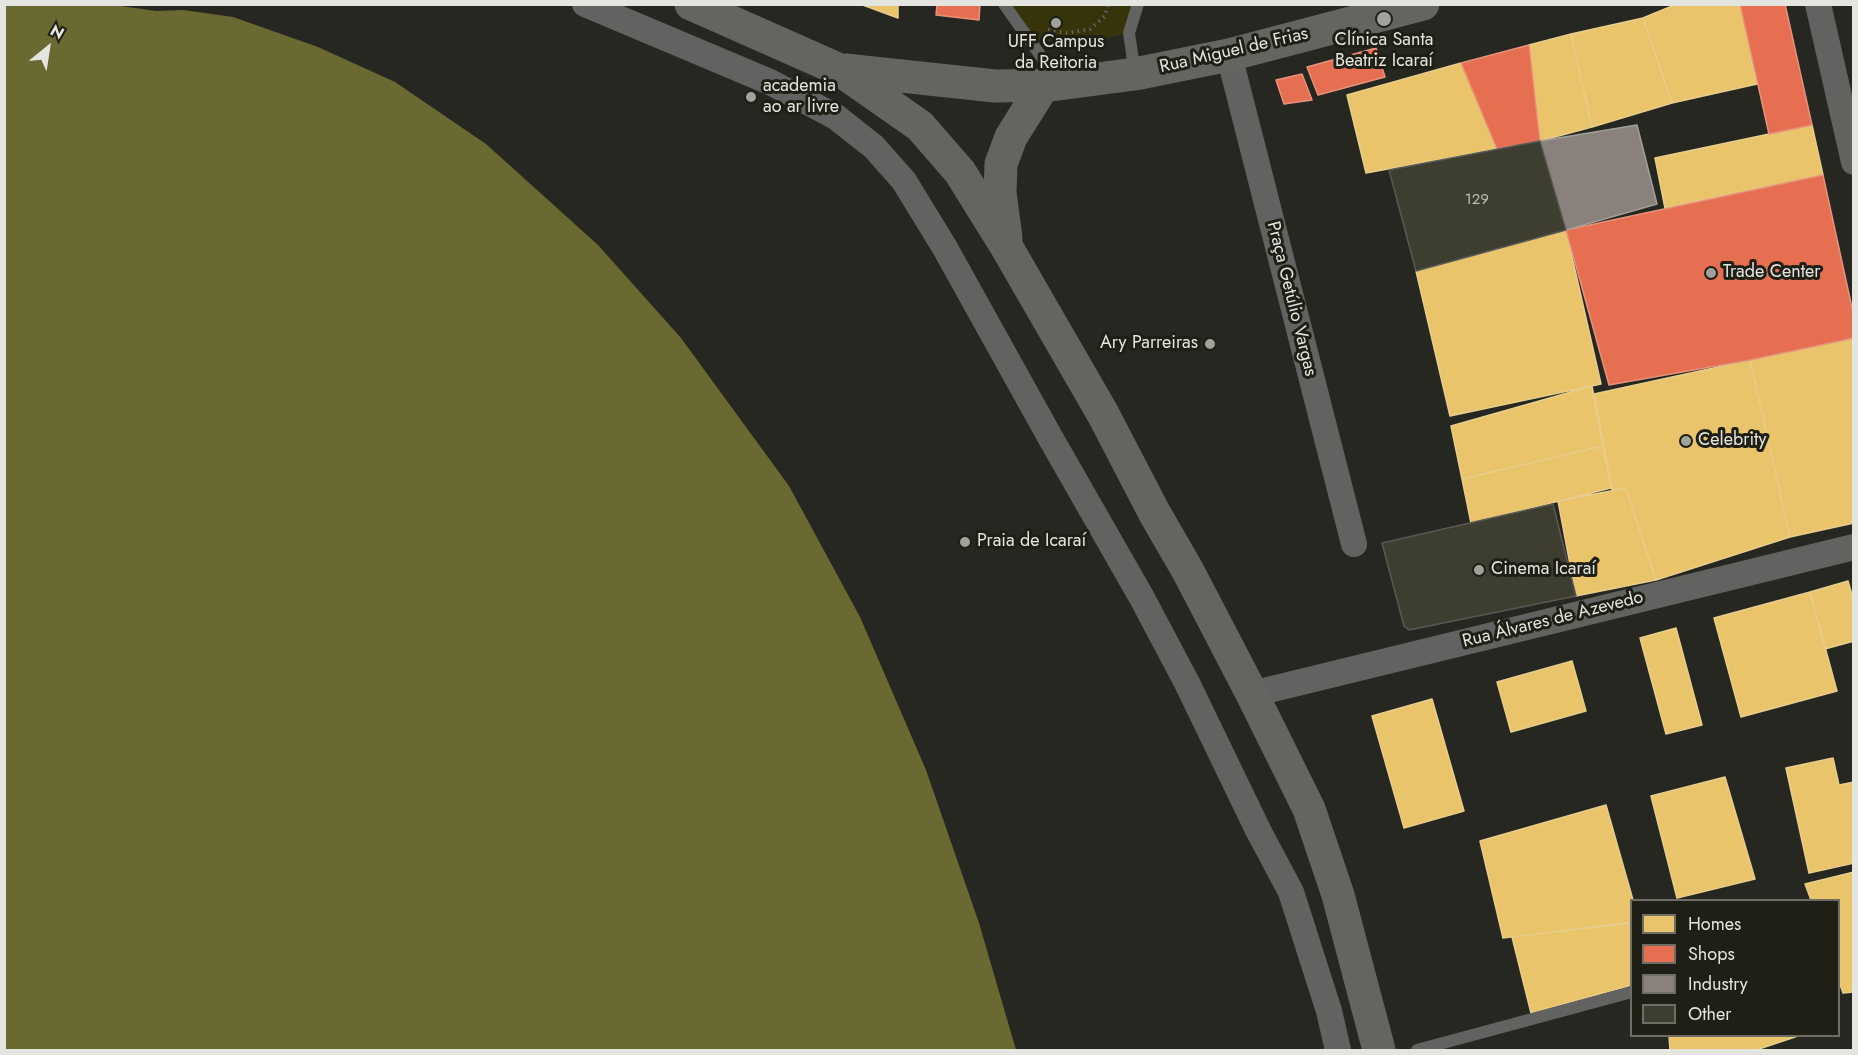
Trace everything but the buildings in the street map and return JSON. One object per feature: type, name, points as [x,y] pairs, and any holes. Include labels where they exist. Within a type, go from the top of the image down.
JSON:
[{"type":"main road","points":[[692,4],[840,70],[920,126],[960,172],[1006,246],[1103,414],[1155,514],[1188,571],[1309,809],[1338,895],[1379,1050]]},
{"type":"main road","name":"Rua Miguel de Frias","points":[[840,70],[995,86],[1047,85],[1135,74],[1229,55],[1423,4]]},
{"type":"main road","points":[[1006,246],[1000,193],[1001,164],[1011,137],[1047,85]]},
{"type":"street","points":[[585,4],[770,82],[836,117],[874,147],[904,180],[945,248],[1142,598],[1187,683],[1258,830],[1291,892],[1329,1011],[1338,1050]]},
{"type":"street","points":[[1818,4],[1854,162]]},
{"type":"street","name":"Praça Getúlio Vargas","points":[[1229,55],[1354,544]]},
{"type":"street","name":"Rua Álvares de Azevedo","points":[[1252,694],[1854,547]]},
{"type":"lane","points":[[1004,4],[1043,59],[1047,85]]},
{"type":"lane","points":[[1135,74],[1129,33],[1138,4]]},
{"type":"lane","points":[[1417,1050],[1630,993]]},
{"type":"path","points":[[1044,30],[1068,33],[1090,29],[1105,16],[1108,4]]},
{"type":"shaded area","points":[[5,4],[114,5],[156,11],[183,10],[233,17],[318,47],[395,82],[486,144],[598,245],[681,338],[789,486],[860,617],[926,770],[979,923],[1016,1050],[5,1050]]},
{"type":"shaded area","points":[[1004,5],[1138,5],[1129,33],[1080,44],[1028,39]]},
{"type":"place","name":"Clínica Santa Beatriz Icaraí","points":[[1384,19]]},
{"type":"place","name":"UFF Campus da Reitoria","points":[[1056,23]]},
{"type":"place","name":"academia ao ar livre","points":[[751,97]]},
{"type":"place","name":"Trade Center","points":[[1711,273]]},
{"type":"place","name":"Ary Parreiras","points":[[1210,344]]},
{"type":"place","name":"Celebrity","points":[[1686,441]]},
{"type":"place","name":"Praia de Icaraí","points":[[965,542]]},
{"type":"place","name":"Cinema Icaraí","points":[[1479,570]]}]
